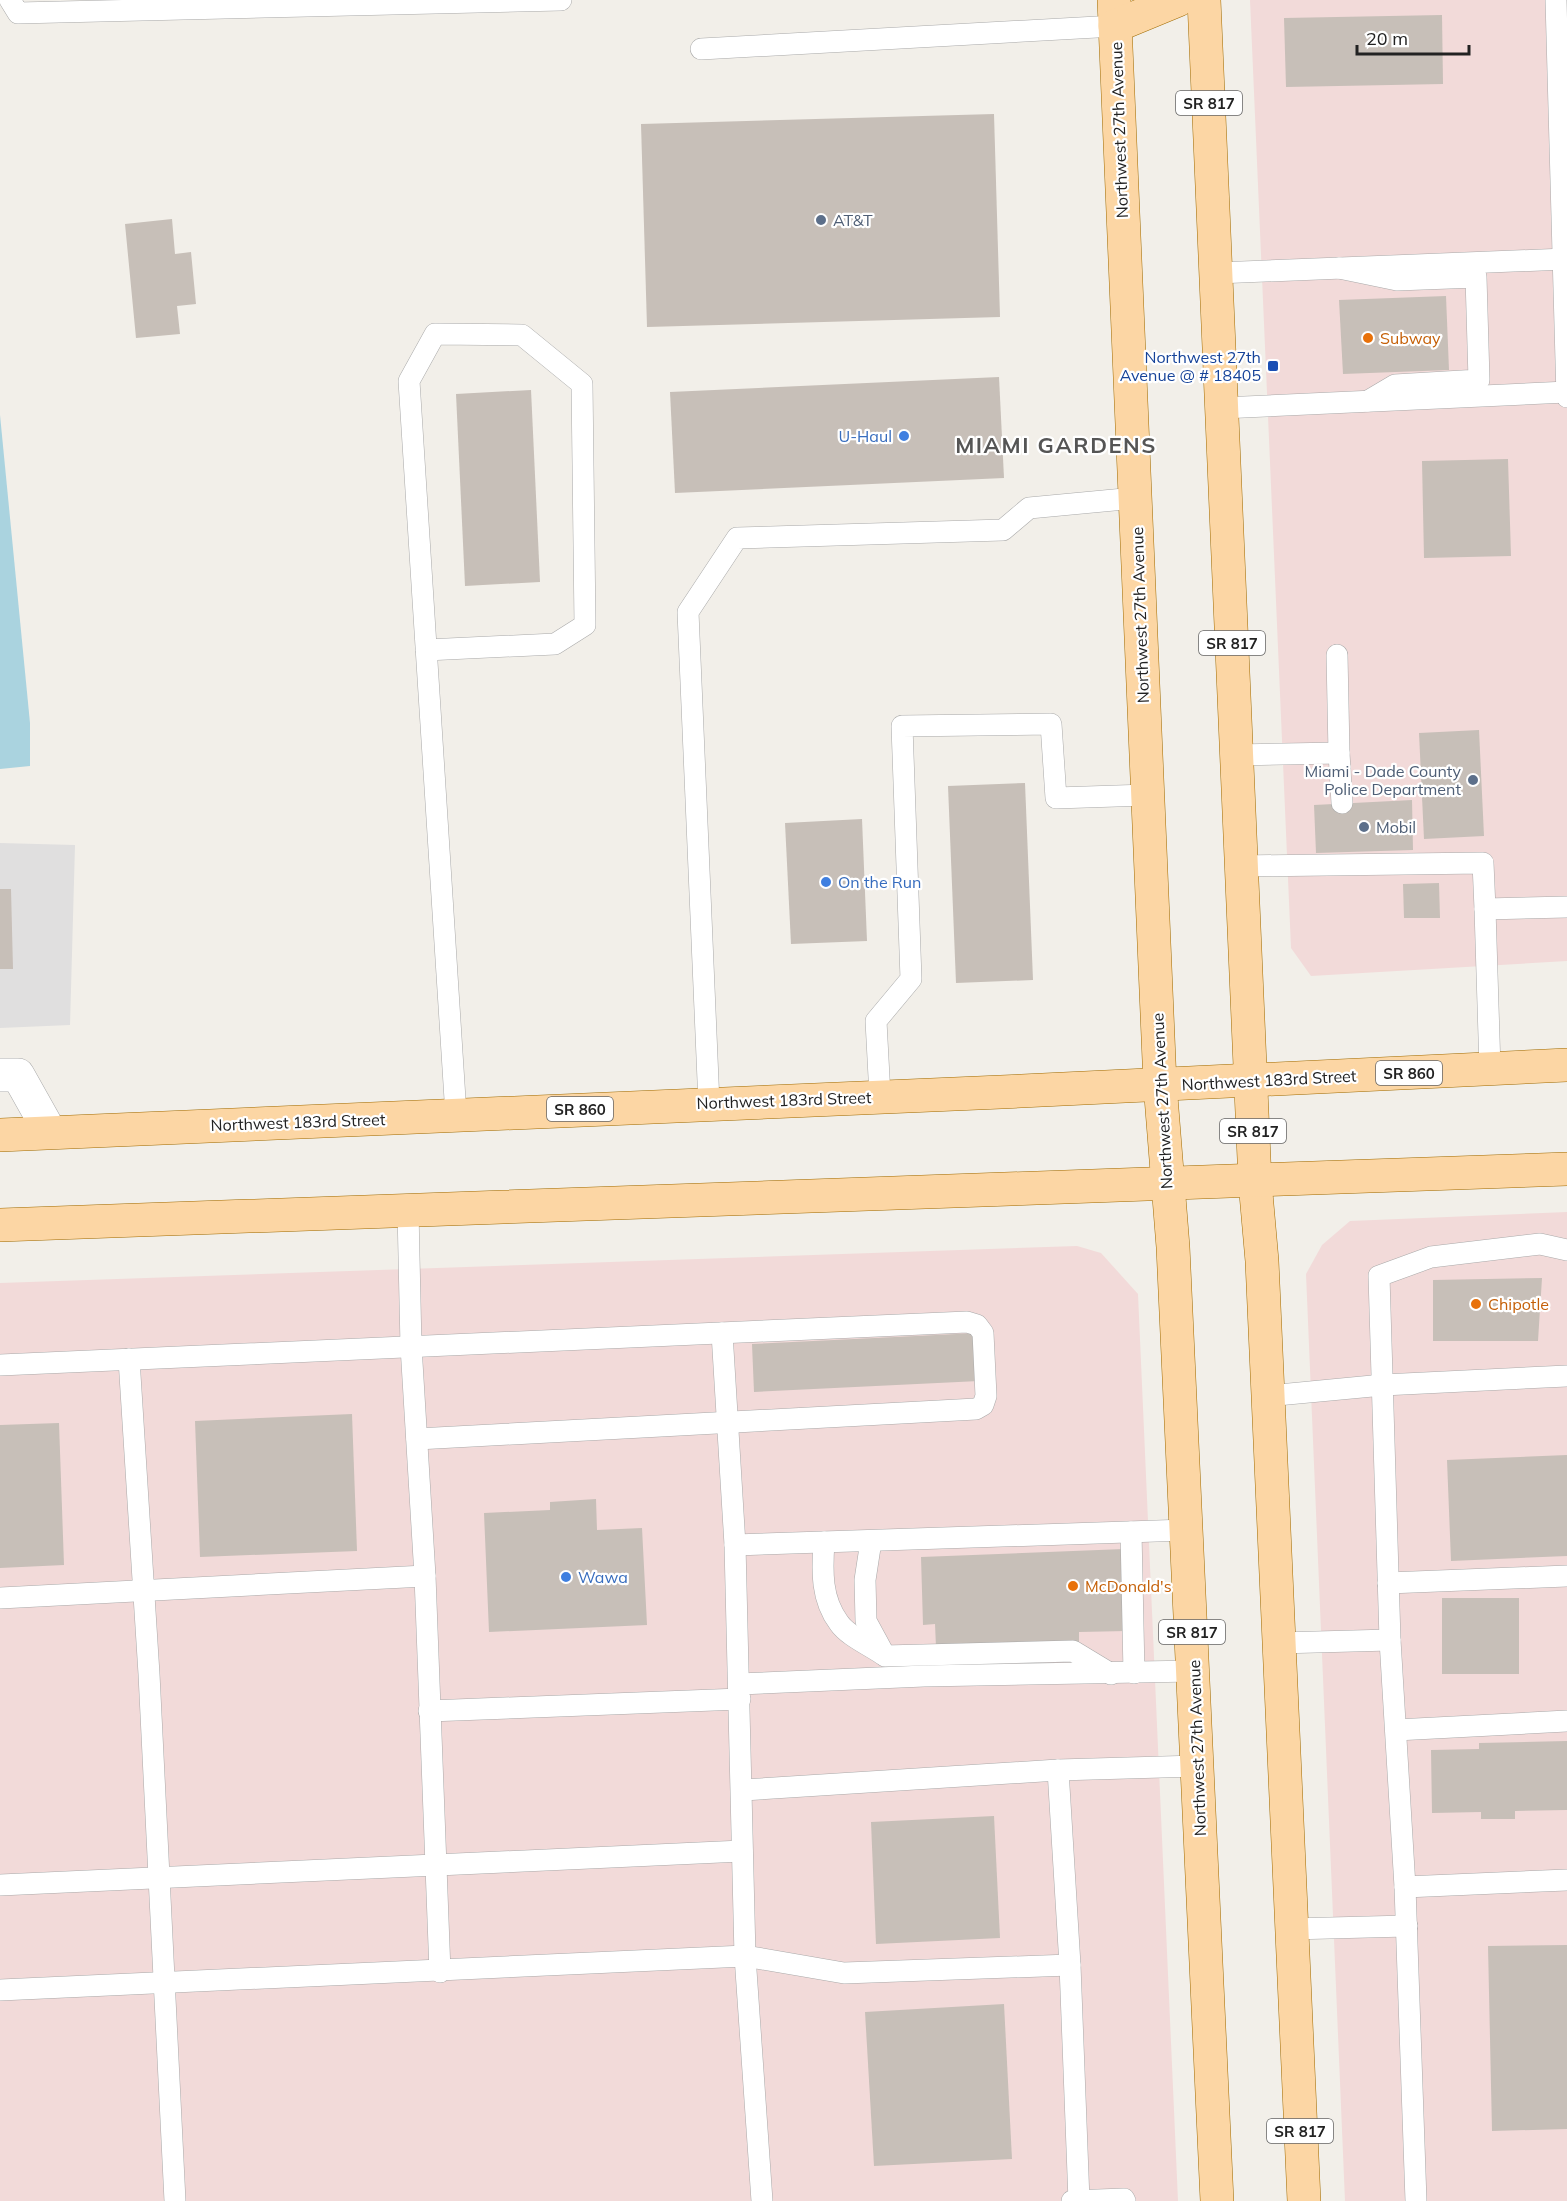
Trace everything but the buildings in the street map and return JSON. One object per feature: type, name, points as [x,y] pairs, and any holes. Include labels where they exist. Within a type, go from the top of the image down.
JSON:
[{"type":"main road","points":[[1114,13],[1178,0]]},
{"type":"main road","name":"SR 817","points":[[1204,0],[1255,1182],[1268,1396],[1304,2201]]},
{"type":"main road","name":"Northwest 27th Avenue","points":[[1114,13],[1160,1084],[1166,1185],[1173,1247],[1217,2201]]},
{"type":"main road","name":"Northwest 183rd Street","points":[[0,1135],[1251,1081],[1567,1065]]},
{"type":"main road","points":[[0,1225],[1255,1182],[1567,1169]]},
{"type":"street","points":[[0,1075],[18,1074],[50,1132]]},
{"type":"lane","points":[[10,0],[18,13],[88,6],[561,0]]},
{"type":"lane","points":[[1556,0],[1565,259],[1567,397]]},
{"type":"lane","points":[[701,49],[1114,13]]},
{"type":"lane","points":[[1217,273],[1489,260],[1565,259]]},
{"type":"lane","points":[[1489,260],[1494,395]]},
{"type":"lane","points":[[1339,268],[1397,280],[1476,277],[1479,380],[1395,385],[1368,401]]},
{"type":"lane","points":[[426,650],[555,644],[585,625],[582,384],[522,335],[435,334],[409,381],[426,650],[456,1115]]},
{"type":"lane","points":[[1222,408],[1567,392]]},
{"type":"lane","points":[[709,1104],[688,612],[737,538],[1003,530],[1029,508],[1135,498]]},
{"type":"lane","points":[[1336,655],[1342,803]]},
{"type":"lane","points":[[880,1096],[876,1021],[911,979],[902,726],[1051,724],[1056,798],[1147,795]]},
{"type":"lane","points":[[1237,755],[1339,753]]},
{"type":"lane","points":[[1241,866],[1345,858],[1483,863],[1491,1069]]},
{"type":"lane","points":[[1485,909],[1567,907]]},
{"type":"lane","points":[[408,1211],[411,1346],[425,1576],[440,1972]]},
{"type":"lane","points":[[1416,2201],[1407,1926],[1390,1640],[1379,1276],[1431,1257],[1540,1244],[1567,1250]]},
{"type":"lane","points":[[0,1365],[967,1322],[977,1325],[983,1333],[986,1396],[983,1405],[975,1409],[417,1439]]},
{"type":"lane","points":[[722,1333],[735,1545],[746,1956],[762,2201]]},
{"type":"lane","points":[[129,1359],[149,1674],[175,2201]]},
{"type":"lane","points":[[1268,1396],[1383,1385],[1567,1376]]},
{"type":"lane","points":[[735,1545],[1186,1530]]},
{"type":"lane","points":[[1131,1532],[1134,1673]]},
{"type":"lane","points":[[871,1541],[865,1580],[866,1621],[885,1656]]},
{"type":"lane","points":[[824,1542],[822,1572],[825,1598],[840,1625],[885,1656],[1073,1652],[1111,1674]]},
{"type":"lane","points":[[0,1598],[425,1576]]},
{"type":"lane","points":[[1388,1583],[1567,1576]]},
{"type":"lane","points":[[1279,1643],[1390,1640]]},
{"type":"lane","points":[[429,1711],[740,1691],[924,1676],[1194,1671]]},
{"type":"lane","points":[[1396,1730],[1567,1721]]},
{"type":"lane","points":[[743,1790],[1058,1770],[1197,1766]]},
{"type":"lane","points":[[1058,1770],[1070,1965],[1078,2201]]},
{"type":"lane","points":[[0,1885],[742,1851]]},
{"type":"lane","points":[[1405,1887],[1567,1880]]},
{"type":"lane","points":[[1291,1929],[1407,1926]]},
{"type":"lane","points":[[0,1990],[165,1981],[440,1972],[746,1956],[844,1973],[1070,1965]]},
{"type":"lane","points":[[1072,2201],[1124,2199],[1125,2201]]},
{"type":"shaded area","points":[[1250,0],[1567,0],[1567,961],[1311,976],[1291,948]]},
{"type":"shaded area","points":[[0,843],[75,845],[70,1025],[0,1028]]},
{"type":"shaded area","points":[[1567,1212],[1567,2201],[1345,2201],[1306,1274],[1322,1245],[1350,1221]]},
{"type":"shaded area","points":[[1077,1246],[1101,1253],[1138,1294],[1178,2201],[0,2201],[0,1283]]},
{"type":"water","points":[[0,415],[30,723],[30,766],[0,769]]},
{"type":"place","name":"AT&T","points":[[821,220]]},
{"type":"place","name":"Subway","points":[[1368,338]]},
{"type":"place","name":"Northwest 27th Avenue @ # 18405","points":[[1273,366]]},
{"type":"place","name":"U-Haul","points":[[904,436]]},
{"type":"place","name":"Miami - Dade County Police Department","points":[[1473,780]]},
{"type":"place","name":"Mobil","points":[[1364,827]]},
{"type":"place","name":"On the Run","points":[[826,882]]},
{"type":"place","name":"Chipotle","points":[[1476,1304]]},
{"type":"place","name":"Wawa","points":[[566,1577]]},
{"type":"place","name":"McDonald's","points":[[1073,1586]]},
{"type":"district","name":"MIAMI GARDENS","points":[[1056,445]]}]
